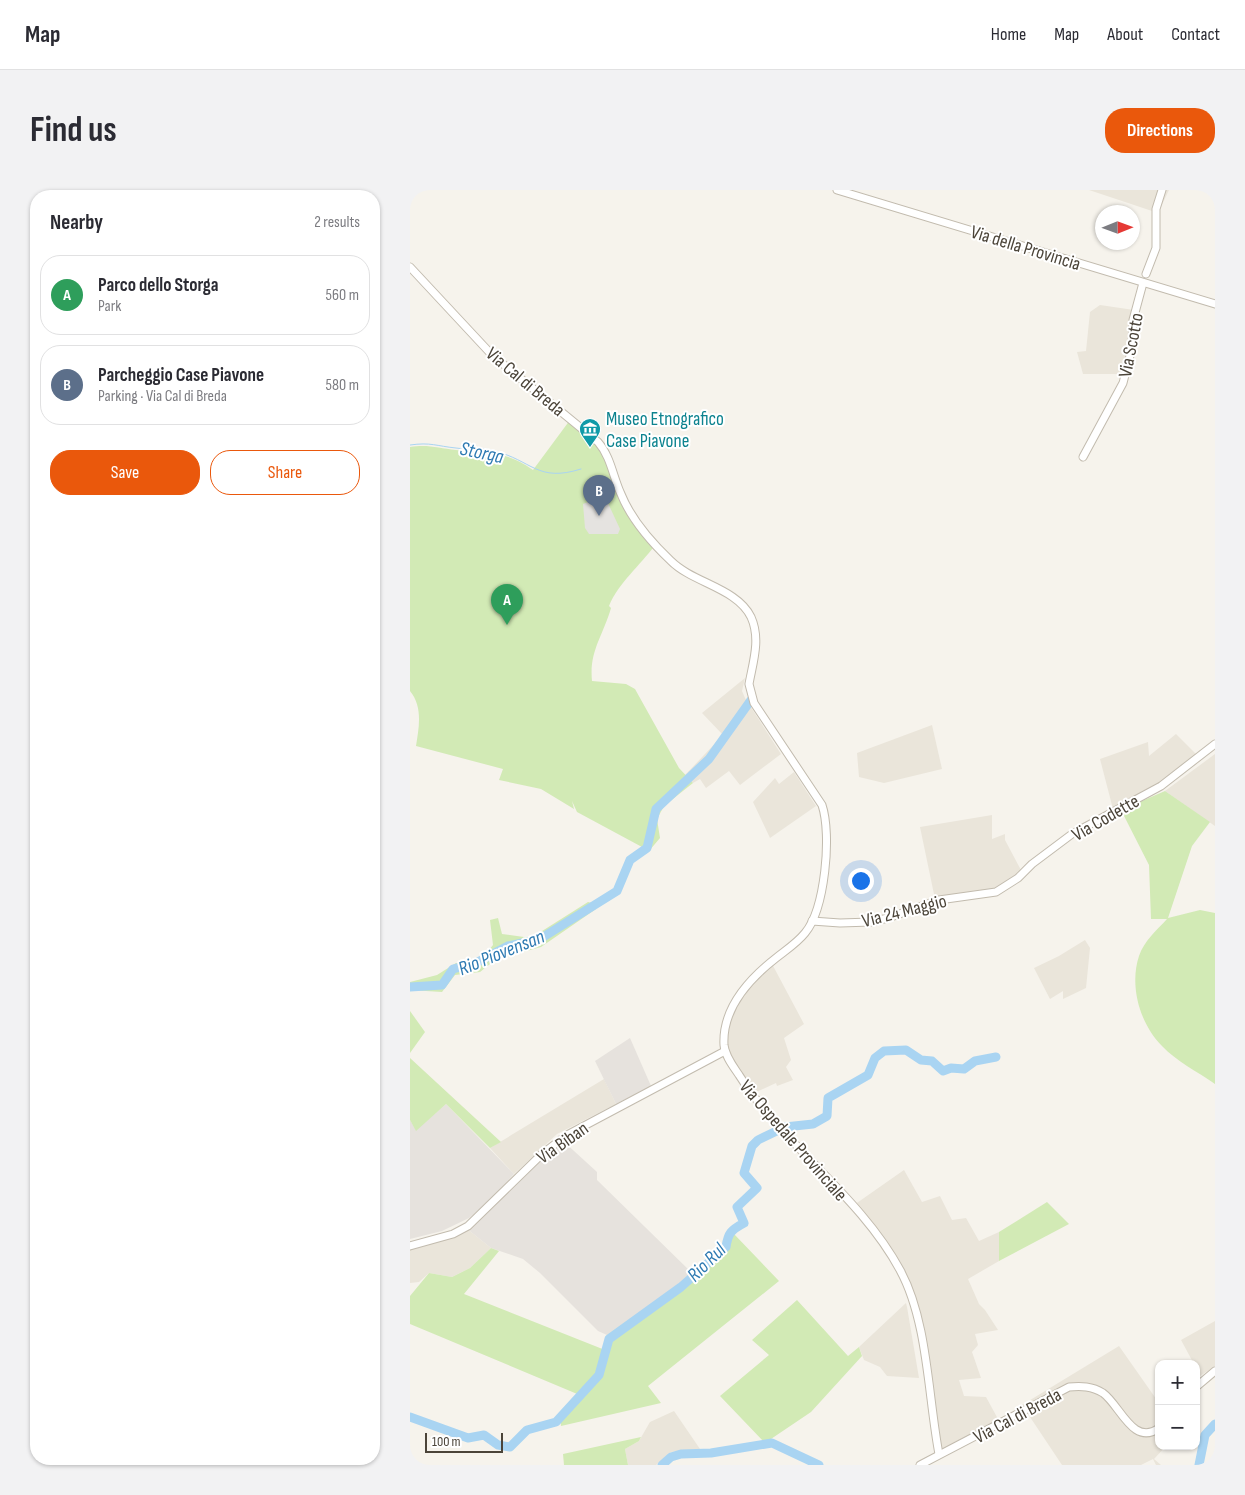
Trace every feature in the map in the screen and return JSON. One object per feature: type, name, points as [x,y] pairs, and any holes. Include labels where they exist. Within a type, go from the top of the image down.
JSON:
[{"type":"street","name":"Via della Provincia","points":[[837,190],[1215,304]]},
{"type":"street","points":[[1146,274],[1156,248],[1156,209],[1162,190]]},
{"type":"street","name":"Via Cal di Breda","points":[[410,267],[492,355],[598,442],[607,454],[621,494],[631,513],[671,562],[690,576],[733,598],[745,608],[755,626],[756,636],[749,684],[754,703],[817,796],[825,815],[826,866],[812,921]]},
{"type":"street","name":"Via Scotto","points":[[1083,457],[1123,383],[1128,366],[1133,320],[1142,283]]},
{"type":"street","name":"Via Codette","points":[[996,892],[1018,878],[1032,864],[1072,834],[1161,786],[1215,744]]},
{"type":"street","name":"Via 24 Maggio","points":[[812,921],[840,923],[871,922],[939,900],[996,892]]},
{"type":"street","points":[[725,1051],[725,1026],[735,1001],[764,967],[806,932],[812,921]]},
{"type":"street","name":"Via Ospedale Provinciale","points":[[725,1051],[754,1098],[871,1228],[899,1268],[909,1287],[920,1334],[940,1454]]},
{"type":"street","name":"Via Biban","points":[[410,1246],[453,1234],[468,1226],[542,1154],[567,1135],[725,1051]]},
{"type":"street","points":[[1200,1384],[1215,1371]]},
{"type":"street","name":"Via Cal di Breda","points":[[920,1465],[1069,1387],[1085,1387],[1101,1392],[1137,1431],[1148,1434],[1155,1430]]},
{"type":"shaded area","points":[[1089,190],[1169,190],[1158,213],[1140,207],[1140,205],[1134,205]]},
{"type":"shaded area","points":[[1100,305],[1134,310],[1136,343],[1128,374],[1083,374],[1077,352],[1086,351],[1090,312]]},
{"type":"shaded area","points":[[607,501],[620,529],[618,534],[589,534],[585,528],[583,504]]},
{"type":"shaded area","points":[[745,678],[742,691],[745,698],[781,754],[740,785],[729,771],[706,788],[700,779],[693,783],[685,775],[723,735],[702,713]]},
{"type":"shaded area","points":[[932,725],[942,769],[884,783],[859,777],[857,753]]},
{"type":"shaded area","points":[[1176,734],[1199,757],[1166,780],[1113,809],[1100,759],[1148,742],[1149,756]]},
{"type":"shaded area","points":[[1215,754],[1215,826],[1165,791]]},
{"type":"shaded area","points":[[794,772],[816,806],[770,838],[753,802],[775,778],[779,784]]},
{"type":"shaded area","points":[[992,815],[992,839],[1005,834],[1005,840],[1022,872],[998,889],[935,899],[920,827]]},
{"type":"shaded area","points":[[1085,940],[1090,948],[1086,988],[1063,999],[1063,991],[1050,999],[1034,968],[1059,956]]},
{"type":"shaded area","points":[[771,962],[804,1024],[784,1038],[791,1060],[786,1067],[793,1080],[777,1086],[776,1083],[752,1094],[733,1066],[723,1040],[728,1014]]},
{"type":"shaded area","points":[[630,1038],[651,1086],[616,1104],[595,1061]]},
{"type":"shaded area","points":[[604,1079],[616,1104],[557,1134],[514,1174],[490,1148]]},
{"type":"shaded area","points":[[446,1104],[514,1174],[488,1202],[469,1218],[442,1231],[410,1239],[410,1120],[416,1130]]},
{"type":"shaded area","points":[[562,1140],[597,1172],[597,1180],[691,1272],[678,1285],[607,1335],[598,1331],[540,1273],[523,1259],[491,1248],[466,1228],[494,1207],[533,1165]]},
{"type":"shaded area","points":[[904,1170],[922,1202],[940,1196],[952,1220],[966,1218],[979,1241],[999,1232],[999,1261],[968,1279],[979,1304],[998,1330],[975,1334],[978,1345],[972,1352],[981,1378],[959,1380],[964,1396],[986,1397],[998,1419],[940,1450],[911,1291],[854,1205]]},
{"type":"shaded area","points":[[466,1228],[491,1248],[470,1268],[452,1277],[429,1273],[419,1282],[410,1283],[410,1247]]},
{"type":"shaded area","points":[[906,1303],[919,1378],[887,1376],[880,1367],[864,1360],[859,1347]]},
{"type":"shaded area","points":[[1215,1321],[1215,1366],[1200,1376],[1200,1360],[1192,1360],[1181,1340]]},
{"type":"shaded area","points":[[1119,1346],[1155,1397],[1155,1450],[1162,1450],[1154,1459],[1161,1465],[1156,1465],[1153,1459],[1141,1465],[1062,1465],[1022,1405]]},
{"type":"shaded area","points":[[674,1411],[700,1449],[671,1452],[656,1465],[628,1465],[625,1449],[639,1441],[650,1422]]},
{"type":"green space","points":[[570,420],[600,447],[614,482],[655,545],[613,597],[609,606],[611,608],[608,618],[597,644],[592,670],[592,681],[626,684],[635,689],[679,768],[693,783],[664,806],[657,819],[660,838],[649,851],[647,850],[649,841],[644,850],[642,847],[577,812],[572,801],[574,809],[541,789],[499,780],[503,769],[416,746],[419,717],[417,704],[410,691],[410,447],[428,446],[496,454],[514,459],[533,470]],"holes":[[[682,783],[684,786],[657,813],[653,822],[655,810]]]},
{"type":"green space","points":[[1165,791],[1210,822],[1192,846],[1168,918],[1200,910],[1215,913],[1215,1084],[1174,1057],[1162,1046],[1148,1027],[1138,1004],[1135,980],[1139,956],[1144,945],[1167,919],[1151,919],[1149,865],[1121,810]]},
{"type":"green space","points":[[588,902],[596,904],[596,909],[541,947],[495,960],[480,972],[455,975],[442,992],[410,990],[410,982],[437,975],[456,963],[466,963],[483,957],[493,945],[490,920],[498,918],[502,934],[531,938]]},
{"type":"green space","points":[[410,1011],[425,1032],[410,1053]]},
{"type":"green space","points":[[410,1058],[501,1142],[490,1148],[446,1104],[416,1131],[410,1120]]},
{"type":"green space","points":[[1047,1202],[1069,1224],[999,1261],[999,1232]]},
{"type":"green space","points":[[734,1234],[779,1281],[648,1386],[661,1403],[561,1426],[560,1415],[582,1396],[410,1324],[410,1296],[429,1273],[452,1277],[470,1268],[491,1248],[499,1251],[464,1294],[605,1350],[607,1335],[678,1285]]},
{"type":"green space","points":[[797,1300],[848,1356],[859,1347],[862,1356],[811,1412],[765,1443],[720,1396],[769,1355],[752,1340]]},
{"type":"green space","points":[[641,1437],[639,1441],[625,1449],[628,1465],[564,1465],[563,1454]]},
{"type":"waterway","name":"Storga","points":[[410,445],[429,444],[461,449],[489,450],[507,455],[544,472],[566,473],[581,469]]},
{"type":"waterway","name":"Rio Piovensan","points":[[410,987],[442,985],[453,969],[476,963],[508,946],[540,939],[617,891],[630,860],[647,848],[656,809],[709,759],[751,700]]},
{"type":"waterway","name":"Rio Rul","points":[[410,1417],[468,1438],[484,1435],[498,1445],[510,1447],[527,1430],[556,1422],[599,1375],[609,1339],[681,1287],[726,1247],[731,1232],[744,1223],[737,1207],[757,1188],[744,1173],[752,1146],[758,1140],[785,1127],[813,1124],[827,1116],[828,1098],[868,1075],[875,1058],[884,1051],[906,1050],[921,1060],[932,1061],[943,1071],[951,1068],[964,1069],[975,1061],[996,1057]]},
{"type":"waterway","points":[[1199,1465],[1205,1435],[1215,1424]]},
{"type":"waterway","points":[[662,1465],[671,1457],[681,1454],[711,1453],[772,1443],[819,1465]]},
{"type":"place","name":"Museo Etnografico Case Piavone","points":[[590,448]]},
{"type":"place","name":"Parcheggio Case Piavone","points":[[599,516]]},
{"type":"place","name":"Parco dello Storga","points":[[507,625]]}]
